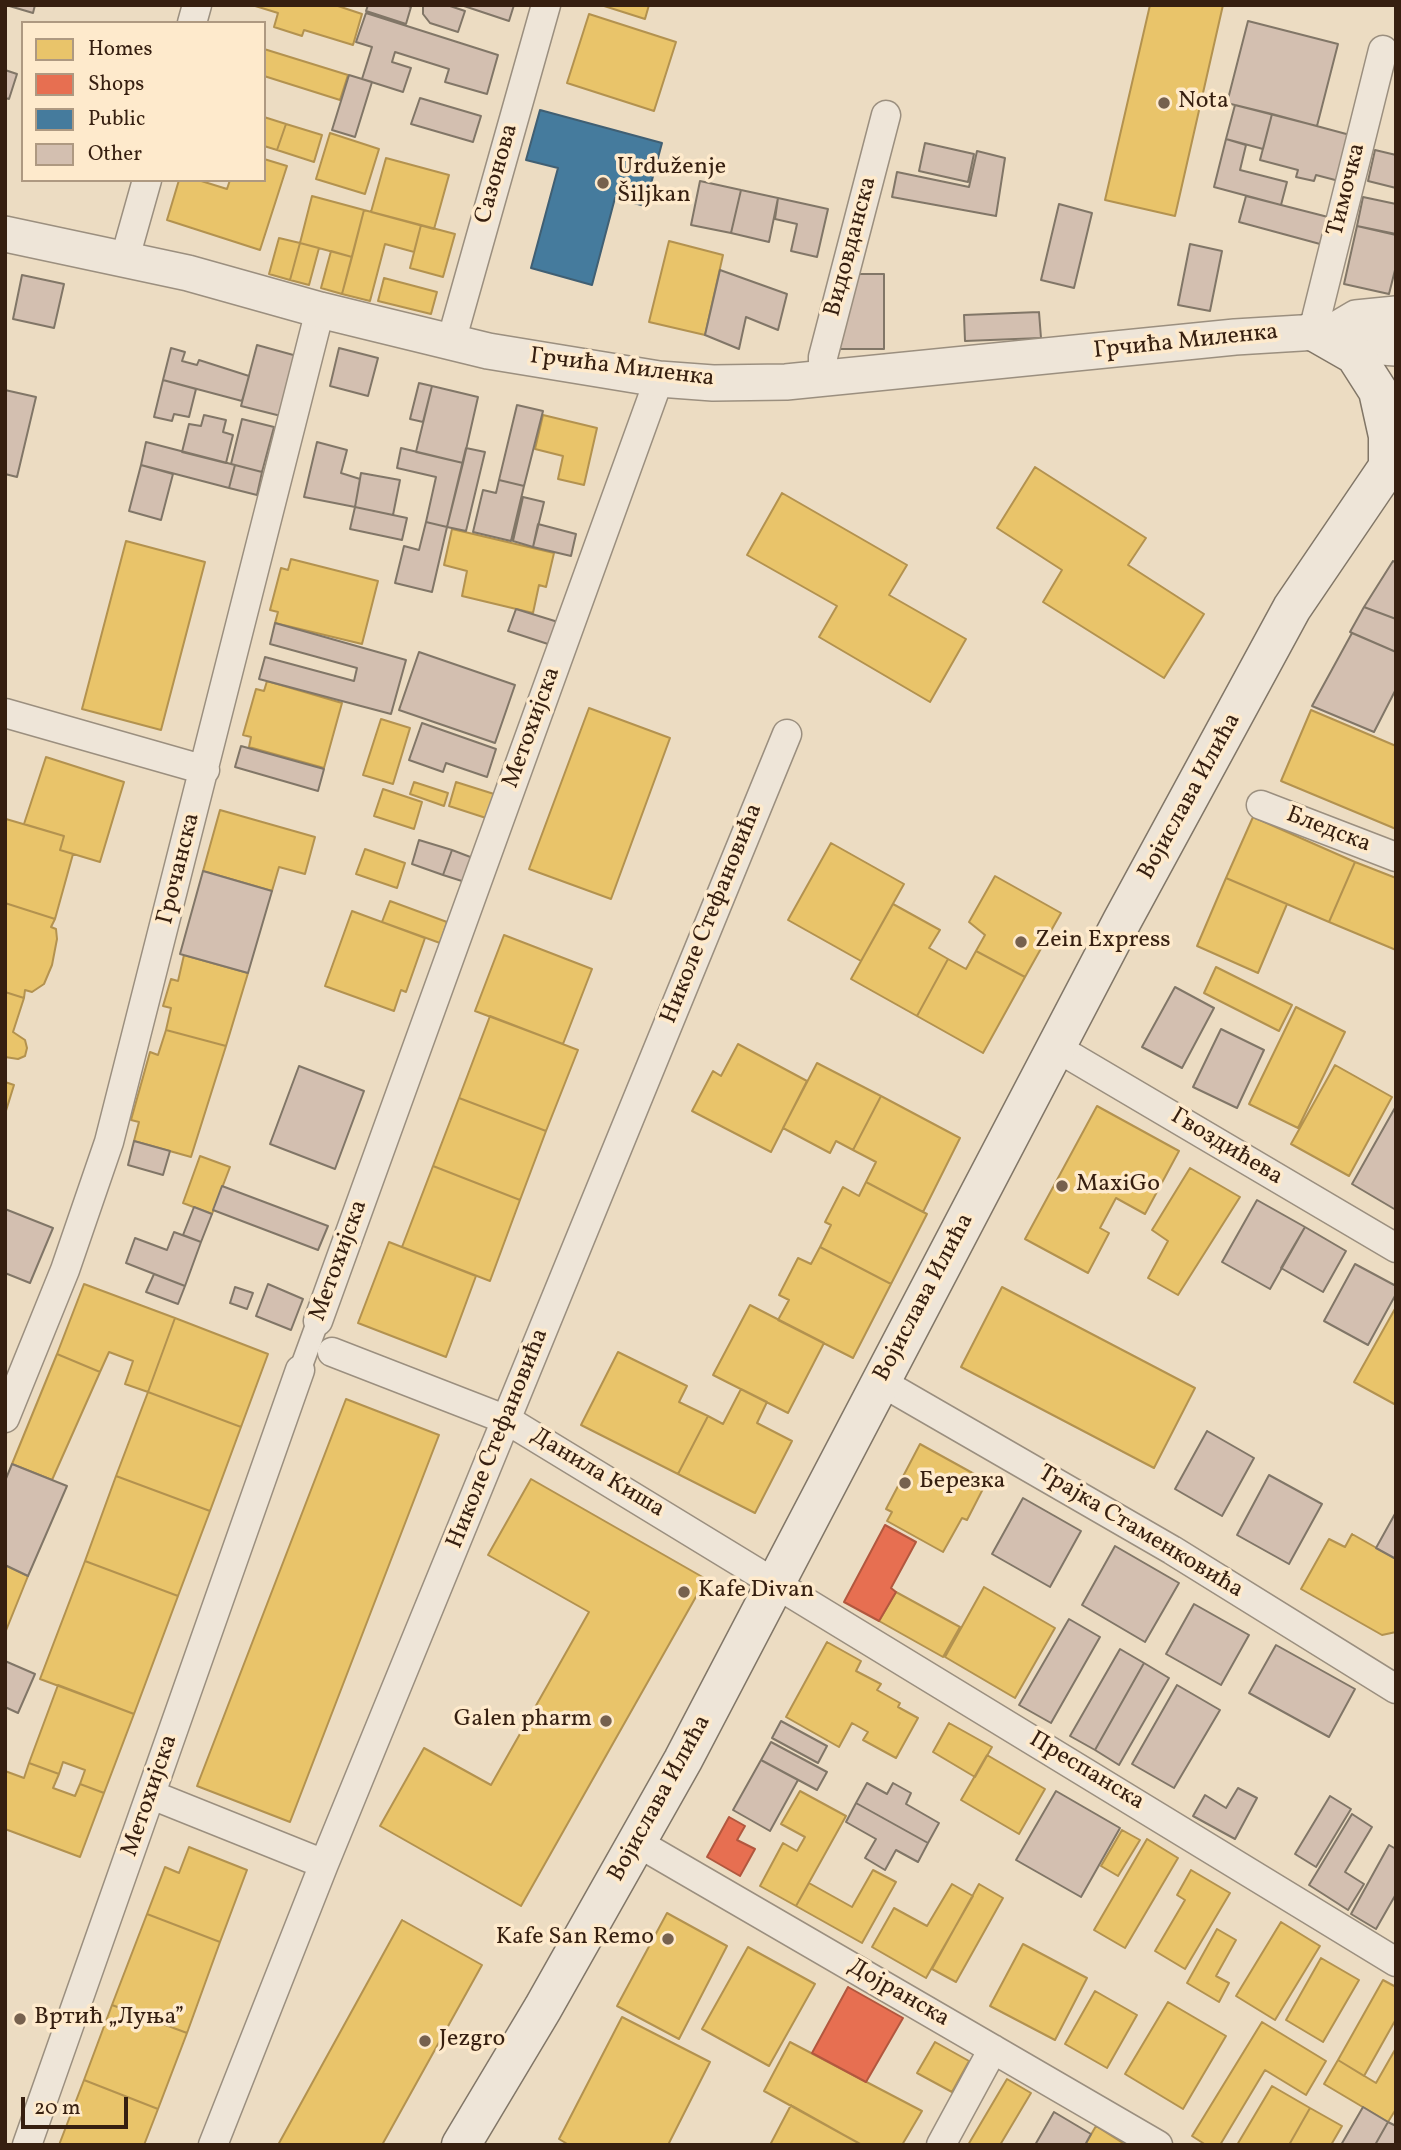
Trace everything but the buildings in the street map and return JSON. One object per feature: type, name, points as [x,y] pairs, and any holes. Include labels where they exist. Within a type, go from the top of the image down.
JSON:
[{"type":"main road","points":[[1324,331],[1355,355],[1378,391],[1392,459]]},
{"type":"main road","name":"Војислава Илића","points":[[461,2145],[638,1843],[1122,921],[1292,608],[1392,459]]},
{"type":"street","name":"Сазонова","points":[[451,342],[546,5]]},
{"type":"street","name":"Тимочка","points":[[1324,331],[1383,50]]},
{"type":"street","name":"Видовданска","points":[[823,379],[823,357],[886,115]]},
{"type":"street","points":[[125,258],[147,182]]},
{"type":"street","name":"Грчића Миленка","points":[[5,234],[125,258],[488,351],[659,379],[713,383],[823,379],[1235,337],[1324,331],[1356,318],[1396,314]]},
{"type":"street","name":"Грочанска","points":[[5,1418],[65,1270],[109,1142],[320,310]]},
{"type":"street","name":"Грчића Миленка","points":[[1324,331],[1353,343],[1396,348]]},
{"type":"street","name":"Метохијска","points":[[27,2145],[300,1370],[659,379]]},
{"type":"street","points":[[5,713],[205,770]]},
{"type":"street","name":"Николе Стефановића","points":[[213,2145],[324,1864],[786,734]]},
{"type":"street","name":"Бледска","points":[[1261,805],[1396,857]]},
{"type":"street","name":"Гвоздићева","points":[[1057,1048],[1396,1248]]},
{"type":"street","name":"Данила Киша","points":[[332,1352],[507,1420],[776,1583]]},
{"type":"street","name":"Трајка Стаменковића","points":[[881,1382],[1172,1550],[1396,1689]]},
{"type":"street","name":"Преспанска","points":[[776,1583],[1396,1962]]},
{"type":"street","points":[[152,1795],[324,1864]]},
{"type":"street","name":"Дојранска","points":[[638,1843],[1158,2145]]},
{"type":"street","points":[[941,2145],[993,2049]]},
{"type":"place","name":"Nota","points":[[1164,103]]},
{"type":"place","name":"Urduženje Šiljkan","points":[[603,183]]},
{"type":"place","name":"Zein Express","points":[[1021,942]]},
{"type":"place","name":"MaxiGo","points":[[1062,1186]]},
{"type":"place","name":"Березка","points":[[905,1483]]},
{"type":"place","name":"Kafe Divan","points":[[684,1592]]},
{"type":"place","name":"Galen pharm","points":[[606,1721]]},
{"type":"place","name":"Kafe San Remo","points":[[668,1939]]},
{"type":"place","name":"Вртић „Луња”","points":[[20,2019]]},
{"type":"place","name":"Jezgro","points":[[425,2041]]}]
